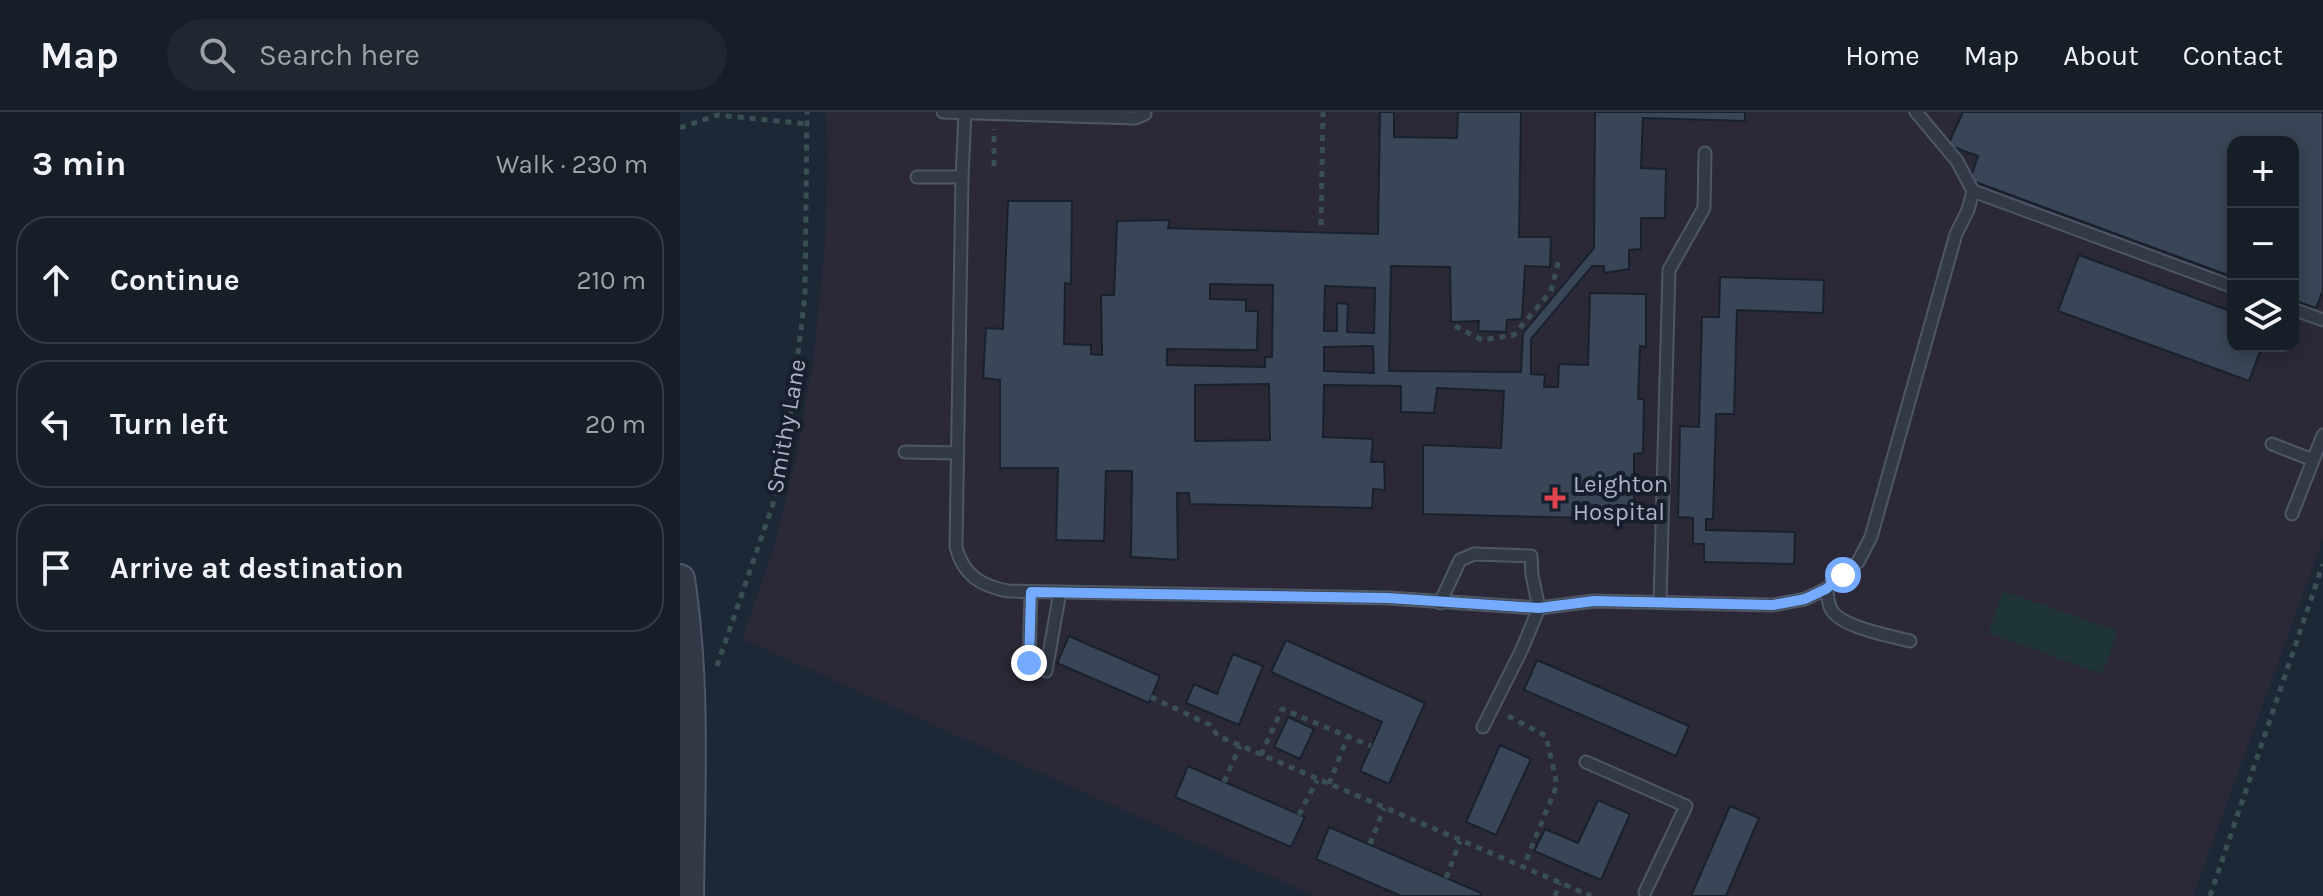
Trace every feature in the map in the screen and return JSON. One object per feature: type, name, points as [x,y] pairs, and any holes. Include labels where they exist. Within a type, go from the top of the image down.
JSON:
[{"type":"street","points":[[680,579],[690,706],[689,896]]},
{"type":"lane","points":[[943,112],[1141,118]]},
{"type":"lane","points":[[1916,112],[1957,161],[1973,191],[2227,285]]},
{"type":"lane","points":[[965,113],[956,547],[964,569],[982,584],[1008,591],[1388,598],[1539,608],[1594,601],[1773,605],[1805,599],[1826,589],[1858,562],[1871,537],[1956,234],[1973,191]]},
{"type":"lane","points":[[1660,602],[1669,270],[1704,208],[1705,153]]},
{"type":"lane","points":[[917,177],[962,177]]},
{"type":"lane","points":[[2299,311],[2323,320]]},
{"type":"lane","points":[[2292,514],[2323,435]]},
{"type":"lane","points":[[2272,444],[2313,460]]},
{"type":"lane","points":[[905,452],[958,453]]},
{"type":"lane","points":[[1440,603],[1460,560],[1474,554],[1531,556],[1539,608],[1483,727]]},
{"type":"lane","points":[[1826,589],[1831,608],[1837,616],[1850,624],[1910,641]]},
{"type":"lane","points":[[1029,663],[1031,592]]},
{"type":"lane","points":[[1046,671],[1060,592]]},
{"type":"lane","points":[[1586,762],[1686,806],[1645,892]]},
{"type":"path","name":"Smithy Lane","points":[[713,677],[783,475],[805,296],[807,112]]},
{"type":"path","points":[[1321,225],[1323,112]]},
{"type":"path","points":[[994,166],[995,114]]},
{"type":"path","points":[[680,128],[717,115],[808,124]]},
{"type":"path","points":[[1455,326],[1482,340],[1514,335],[1551,291],[1559,259]]},
{"type":"path","points":[[2210,896],[2323,564]]},
{"type":"path","points":[[1151,697],[1210,725],[1218,736],[1240,746],[1591,896]]},
{"type":"path","points":[[1492,708],[1546,736],[1557,785],[1523,868]]},
{"type":"path","points":[[1261,755],[1282,709],[1371,746]]},
{"type":"path","points":[[1329,784],[1348,736]]},
{"type":"path","points":[[1224,782],[1240,746]]},
{"type":"path","points":[[1299,815],[1317,780]]},
{"type":"path","points":[[1370,844],[1384,808]]},
{"type":"path","points":[[1446,878],[1460,841]]},
{"type":"path","points":[[1555,896],[1560,883]]},
{"type":"shaded area","name":"Leighton Hospital","points":[[826,112],[2323,112],[2323,539],[2193,896],[1314,896],[742,639],[773,550],[796,458],[813,363],[825,245]]},
{"type":"green space","points":[[2003,591],[2118,631],[2102,674],[1988,633]]},
{"type":"building","points":[[1380,112],[1394,112],[1394,137],[1457,138],[1458,112],[1521,112],[1519,237],[1551,237],[1550,267],[1525,266],[1522,319],[1507,320],[1506,332],[1478,331],[1479,321],[1451,322],[1450,267],[1391,266],[1389,371],[1521,372],[1523,333],[1594,248],[1595,112],[1745,112],[1745,121],[1643,118],[1641,168],[1666,169],[1665,218],[1641,218],[1641,249],[1629,250],[1629,269],[1604,273],[1604,266],[1592,266],[1531,339],[1531,374],[1545,375],[1544,387],[1558,387],[1559,364],[1588,365],[1590,293],[1646,294],[1646,347],[1640,346],[1638,399],[1644,399],[1643,453],[1634,454],[1634,519],[1423,514],[1423,445],[1501,448],[1504,391],[1437,388],[1434,413],[1401,412],[1401,386],[1324,385],[1323,437],[1373,439],[1371,462],[1384,462],[1385,490],[1373,489],[1372,508],[1190,504],[1189,493],[1177,493],[1178,560],[1131,557],[1132,471],[1106,471],[1104,541],[1056,540],[1058,468],[1000,468],[1000,380],[983,378],[986,328],[1003,329],[1008,201],[1072,201],[1071,284],[1065,283],[1064,344],[1091,345],[1091,354],[1102,355],[1101,295],[1114,295],[1117,221],[1170,220],[1168,228],[1378,234]],"holes":[[[1210,284],[1273,285],[1272,357],[1265,357],[1265,367],[1167,365],[1167,349],[1257,350],[1258,311],[1246,311],[1246,300],[1210,299]],[[1325,286],[1375,288],[1374,333],[1347,332],[1348,304],[1337,303],[1337,331],[1324,331]],[[1373,346],[1374,373],[1324,371],[1324,347]],[[1269,384],[1270,440],[1195,441],[1195,385]]]},
{"type":"building","points":[[1963,112],[2273,112],[2313,128],[2319,112],[2323,112],[2323,290],[2316,308],[2299,302],[2299,136],[2227,136],[2227,275],[1970,180],[1978,156],[1948,145]]},
{"type":"building","points":[[1963,112],[2323,112],[2323,290],[2316,308],[2299,302],[2299,136],[2227,136],[2227,275],[1970,180],[1978,156],[1948,145]]},
{"type":"building","points":[[2079,255],[2227,310],[2227,352],[2260,352],[2249,381],[2058,311]]},
{"type":"building","points":[[1720,277],[1824,280],[1823,313],[1737,310],[1734,414],[1716,414],[1713,519],[1706,519],[1706,530],[1795,532],[1794,564],[1704,562],[1704,544],[1693,544],[1693,518],[1678,517],[1680,426],[1699,427],[1702,317],[1719,317]]},
{"type":"building","points":[[1069,636],[1160,676],[1149,703],[1057,663]]},
{"type":"building","points":[[1286,640],[1425,703],[1389,784],[1360,771],[1382,722],[1271,672]]},
{"type":"building","points":[[1233,654],[1263,666],[1239,725],[1186,703],[1194,684],[1217,694]]},
{"type":"building","points":[[1537,660],[1689,726],[1676,756],[1524,690]]},
{"type":"building","points":[[1288,717],[1314,729],[1300,759],[1274,747]]},
{"type":"building","points":[[1500,745],[1531,759],[1496,835],[1466,822]]},
{"type":"building","points":[[1188,766],[1305,817],[1291,847],[1175,797]]},
{"type":"building","points":[[1598,800],[1630,814],[1601,880],[1534,851],[1545,829],[1578,843]]},
{"type":"building","points":[[1730,806],[1759,818],[1726,896],[1691,896]]},
{"type":"building","points":[[1329,827],[1481,893],[1480,896],[1401,896],[1316,859]]},
{"type":"place","name":"Leighton Hospital","points":[[1555,498]]},
{"type":"route","points":[[1029,663],[1031,592],[1388,598],[1539,608],[1594,601],[1773,605],[1805,599],[1826,589],[1843,575]]}]
